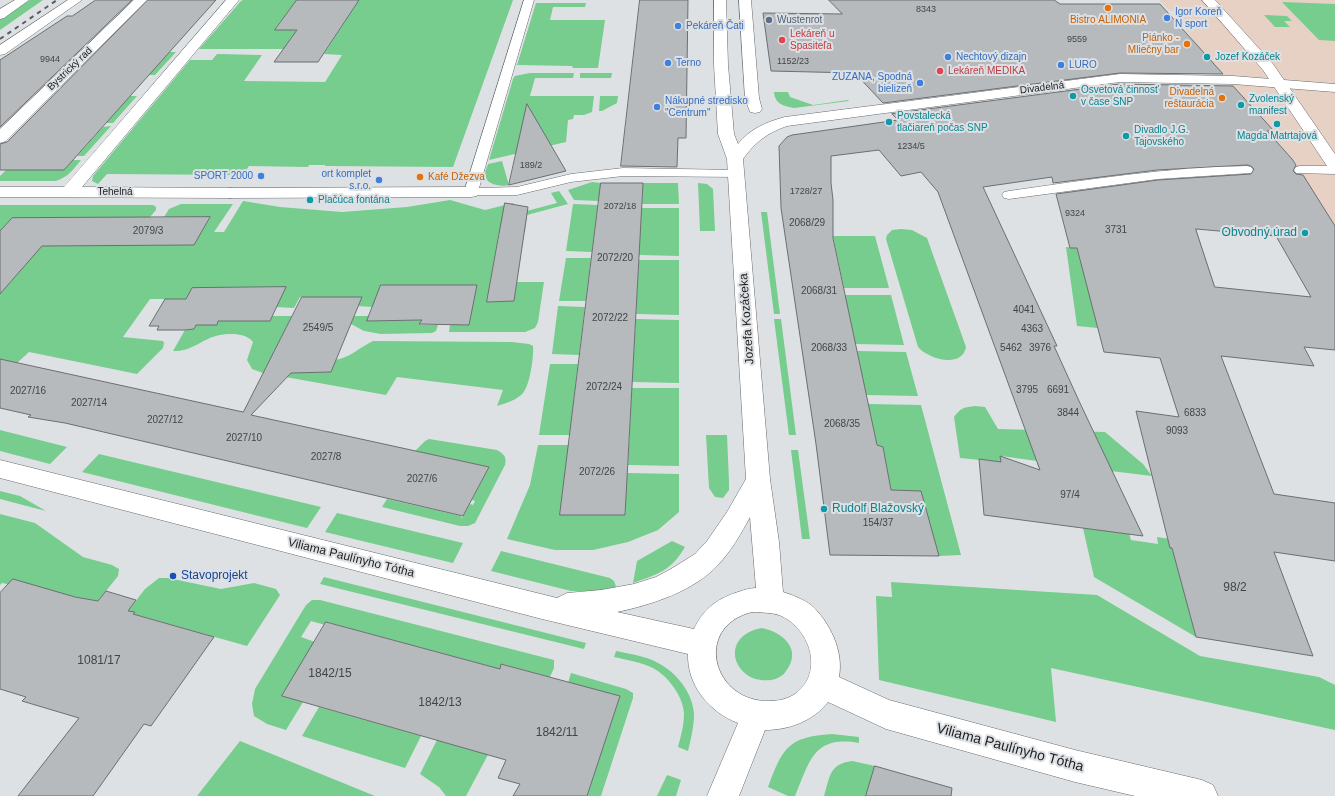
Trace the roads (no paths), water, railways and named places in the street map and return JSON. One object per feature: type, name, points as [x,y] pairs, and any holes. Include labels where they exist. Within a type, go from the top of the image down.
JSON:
[{"type":"street","points":[[0,15],[23,0]]},
{"type":"street","points":[[0,51],[76,0]]},
{"type":"street","name":"Bystrický rad","points":[[0,138],[141,0]]},
{"type":"street","points":[[69,192],[232,0]]},
{"type":"street","name":"Jozefa Kozáčeka","points":[[720,0],[721,65],[726,134],[736,167],[758,479],[766,542],[770,601]]},
{"type":"street","points":[[745,0],[752,98],[755,110]]},
{"type":"street","points":[[1208,0],[1268,67],[1335,166]]},
{"type":"street","name":"Jozefa Kozáčeka","points":[[721,65],[733,89],[755,110],[798,119]]},
{"type":"street","name":"Divadelná","points":[[798,119],[1120,78],[1233,80],[1335,88]]},
{"type":"street","points":[[736,167],[748,140],[764,128],[798,119]]},
{"type":"street","name":"Tehelná","points":[[0,192],[471,192]]},
{"type":"street","name":"Viliama Paulínyho Tótha","points":[[0,469],[542,607],[702,644]]},
{"type":"street","points":[[542,607],[602,604],[638,596],[681,579],[709,558],[735,523],[758,479]]},
{"type":"street","points":[[752,600],[770,601],[789,607],[805,618],[817,631],[825,648],[826,660],[822,684],[812,699],[796,710],[777,716],[756,715],[736,708],[720,696],[708,680],[702,662],[702,644],[708,628],[719,614],[734,605],[752,600]]},
{"type":"street","name":"Viliama Paulínyho Tótha","points":[[822,684],[886,714],[1075,766],[1202,796]]},
{"type":"street","points":[[723,796],[756,715]]},
{"type":"lane","points":[[529,0],[471,192],[517,191],[571,178],[623,172],[736,167]]},
{"type":"lane","points":[[1009,195],[1179,172],[1212,169],[1247,170]]},
{"type":"lane","points":[[1300,170],[1335,170]]},
{"type":"railway","points":[[0,39],[57,0]]},
{"type":"place","name":"Bistro ALIMONIA","points":[[1108,8]]},
{"type":"place","name":"Igor Koreň N sport","points":[[1167,18]]},
{"type":"place","name":"Wustenrot","points":[[769,20]]},
{"type":"place","name":"Pekáreň Čati","points":[[678,26]]},
{"type":"place","name":"Lekáreň u Spasiteľa","points":[[782,40]]},
{"type":"place","name":"Piánko - Mliečny bar","points":[[1187,44]]},
{"type":"place","name":"Nechtový dizajn","points":[[948,57]]},
{"type":"place","name":"Jozef Kozáček","points":[[1207,57]]},
{"type":"place","name":"Terno","points":[[668,63]]},
{"type":"place","name":"LURO","points":[[1061,65]]},
{"type":"place","name":"Lekáreň MEDIKA","points":[[940,71]]},
{"type":"place","name":"ZUZANA, Spodná bielizeň","points":[[920,83]]},
{"type":"place","name":"Osvetová činnosť v čase SNP","points":[[1073,96]]},
{"type":"place","name":"Divadelná reštaurácia","points":[[1222,98]]},
{"type":"place","name":"Zvolenský manifest","points":[[1241,105]]},
{"type":"place","name":"Nákupné stredisko \"Centrum\"","points":[[657,107]]},
{"type":"place","name":"Povstalecká tlačiareň počas SNP","points":[[889,122]]},
{"type":"place","name":"Magda Matrtajová","points":[[1277,124]]},
{"type":"place","name":"Divadlo J.G. Tajovského","points":[[1126,136]]},
{"type":"place","name":"SPORT 2000","points":[[261,176]]},
{"type":"place","name":"Kafé Džezva","points":[[420,177]]},
{"type":"place","name":"ort komplet s.r.o.","points":[[379,180]]},
{"type":"place","name":"Plačúca fontána","points":[[310,200]]},
{"type":"place","name":"Obvodný úrad","points":[[1305,233]]},
{"type":"place","name":"Rudolf Blažovský","points":[[824,509]]},
{"type":"place","name":"Stavoprojekt","points":[[173,576]]}]
